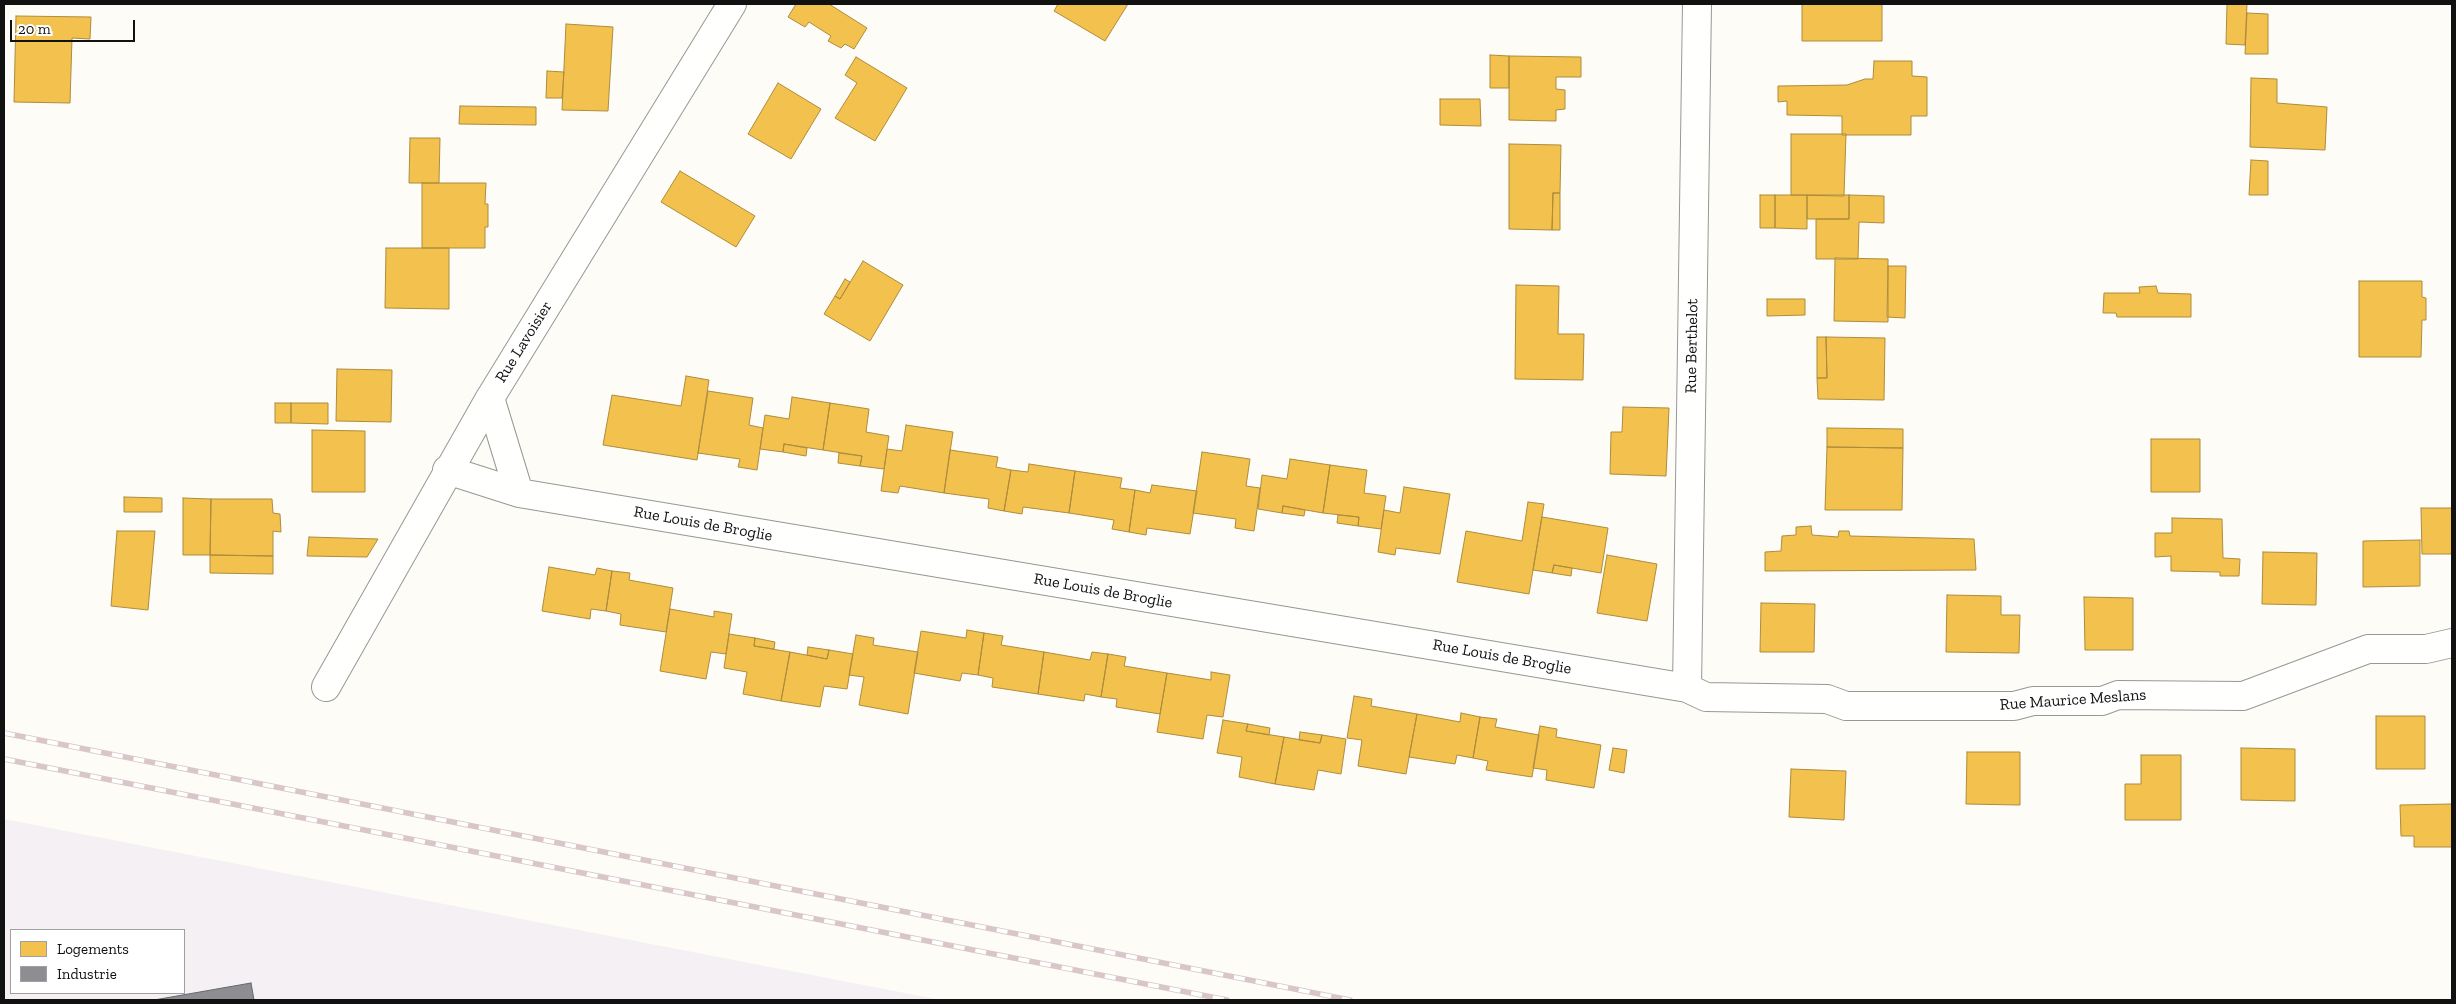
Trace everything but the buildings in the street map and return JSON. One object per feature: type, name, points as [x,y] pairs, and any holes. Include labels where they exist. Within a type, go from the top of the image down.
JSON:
[{"type":"street","name":"Rue Lavoisier","points":[[326,687],[447,470],[732,4]]},
{"type":"street","name":"Rue Berthelot","points":[[1687,688],[1697,4]]},
{"type":"street","points":[[490,398],[519,493]]},
{"type":"street","name":"Rue Louis de Broglie","points":[[447,470],[519,493],[1687,688]]},
{"type":"street","name":"Rue Maurice Meslans","points":[[1687,688],[1706,697],[1827,699],[1846,706],[2014,706],[2033,701],[2102,701],[2118,695],[2243,696],[2368,650],[2426,649],[2452,643]]},
{"type":"shaded area","points":[[4,819],[941,1000],[4,1000]]},
{"type":"railway","points":[[4,733],[1350,1000]]},
{"type":"railway","points":[[4,759],[1227,1000]]}]
